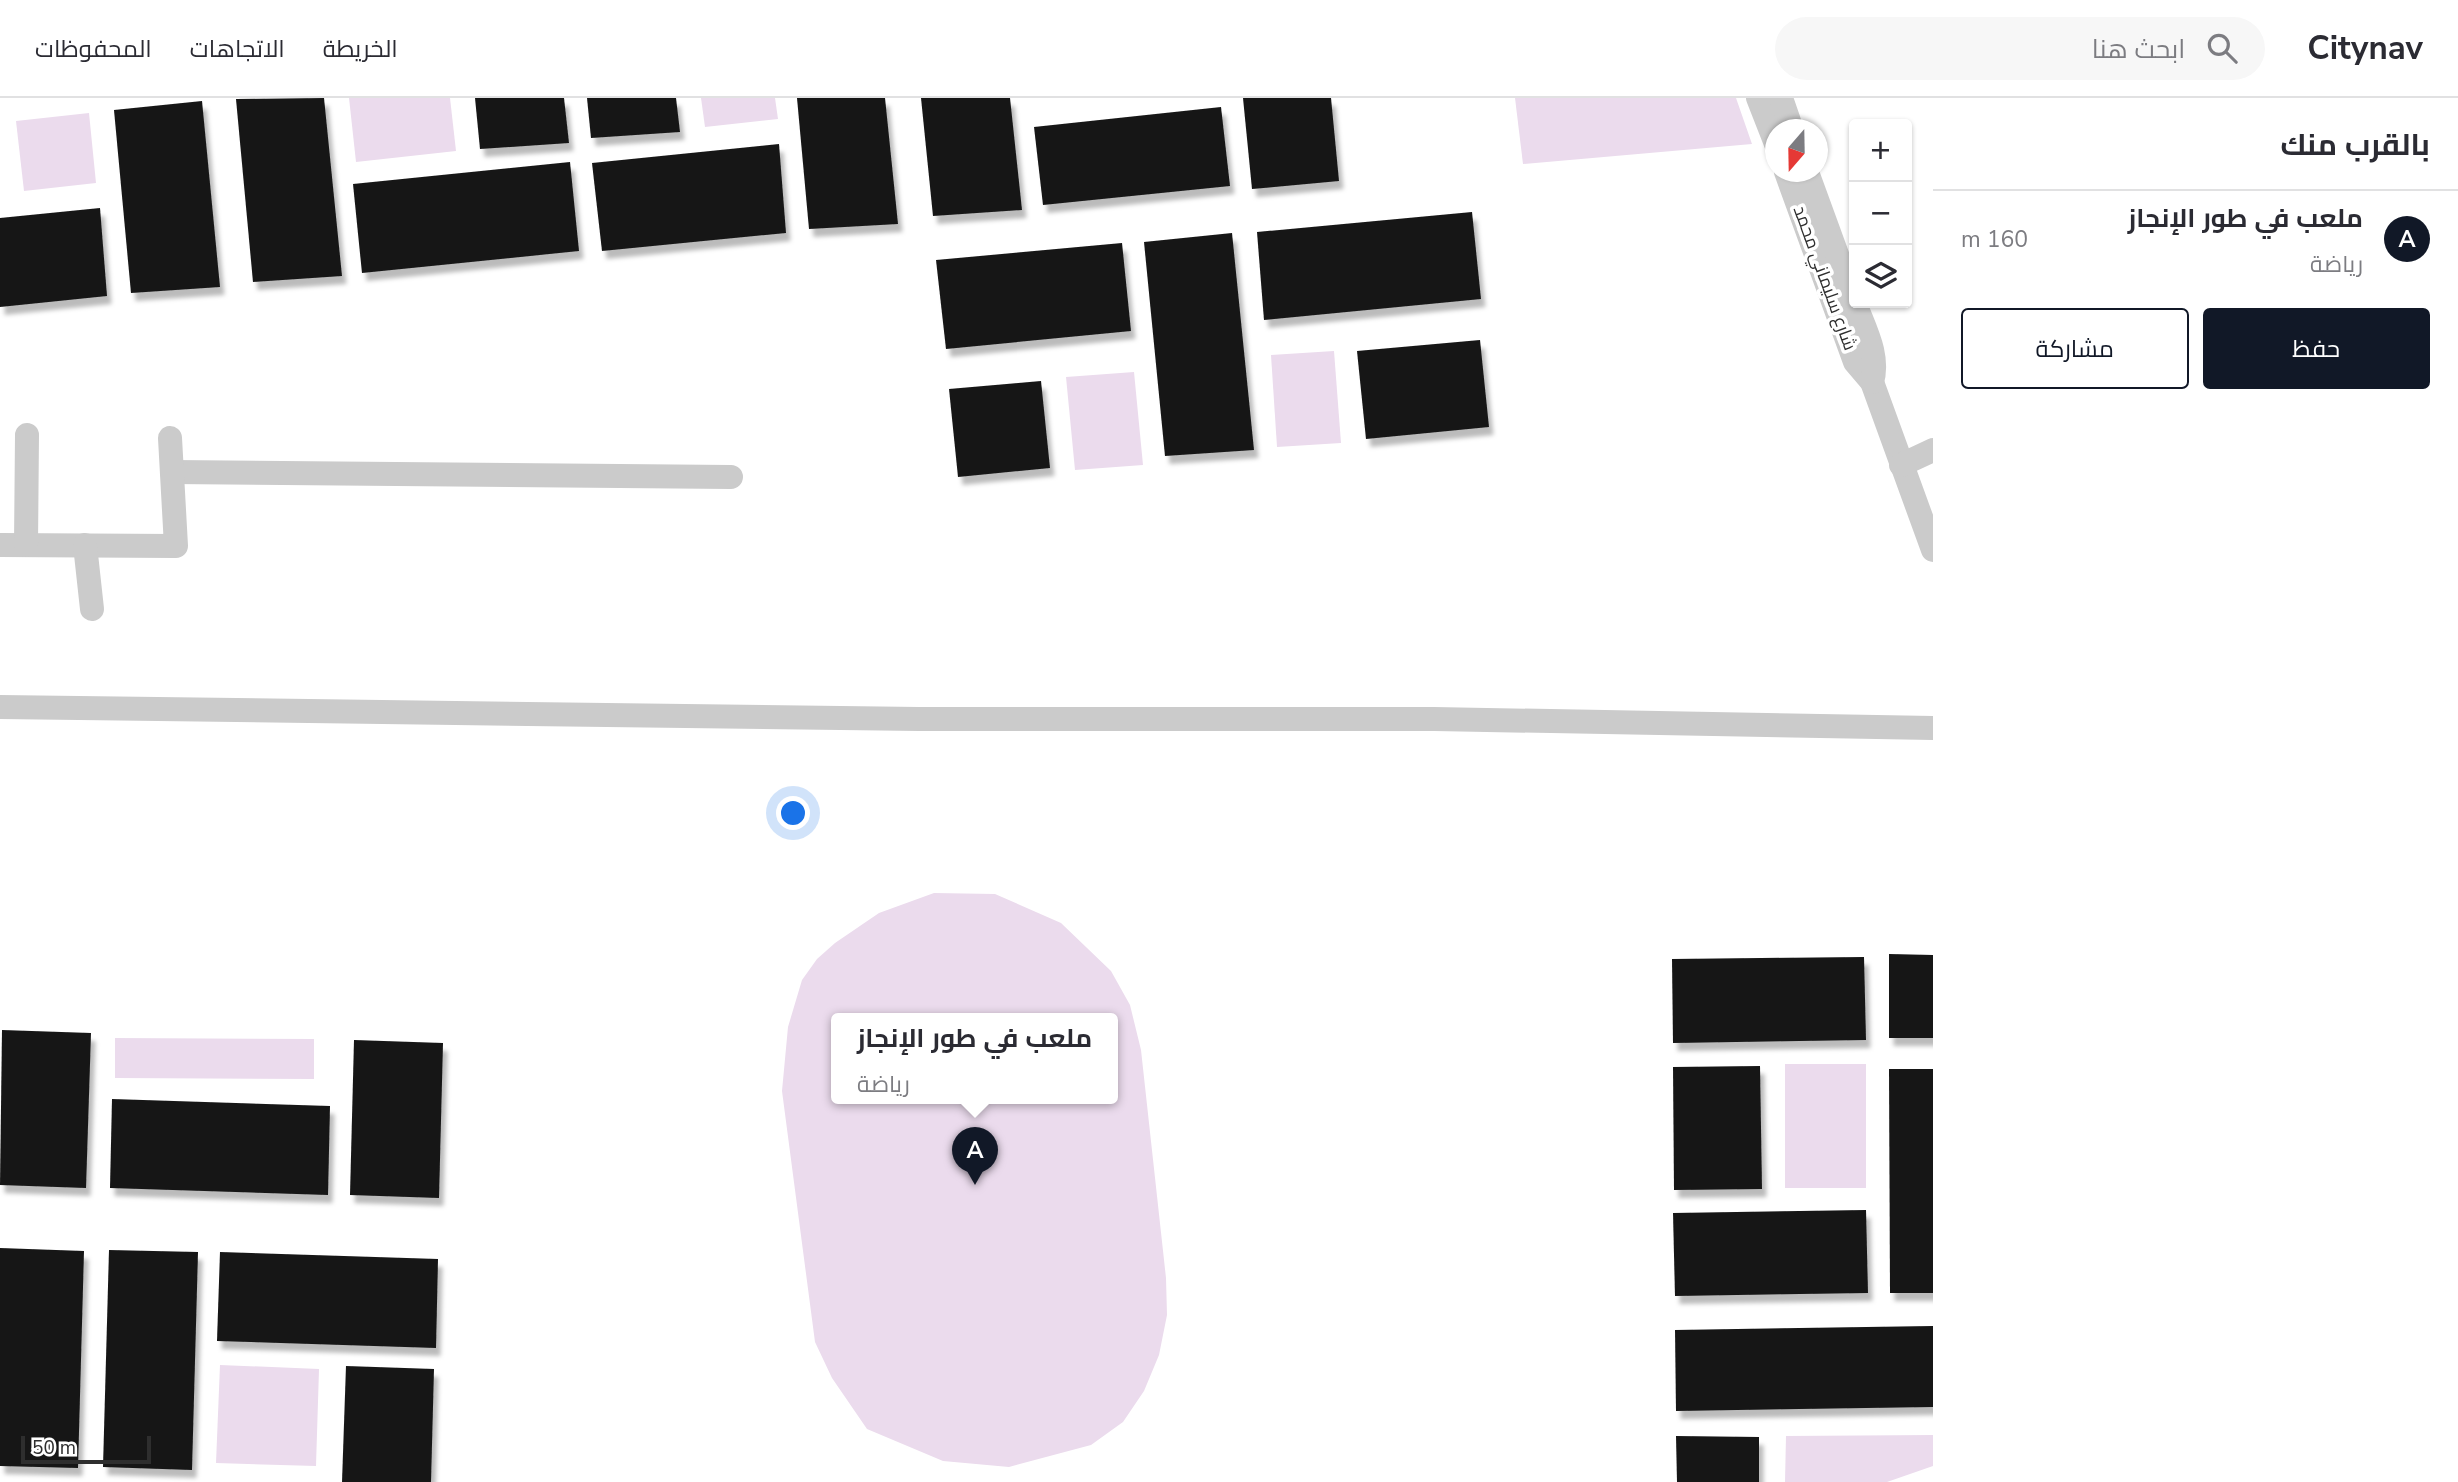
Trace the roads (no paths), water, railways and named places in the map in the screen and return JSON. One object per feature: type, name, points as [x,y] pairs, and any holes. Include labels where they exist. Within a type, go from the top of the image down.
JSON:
[{"type":"street","points":[[1758,98],[1766,119]]},
{"type":"street","points":[[1780,98],[1788,119]]},
{"type":"street","name":"شارع سليماني محمد","points":[[1790,182],[1855,362],[1871,382]]},
{"type":"street","name":"شارع سليماني محمد","points":[[1811,182],[1849,286]]},
{"type":"street","name":"شارع سليماني محمد","points":[[1857,308],[1875,366],[1871,382]]},
{"type":"street","points":[[1871,382],[1933,550]]},
{"type":"street","points":[[26,545],[27,435]]},
{"type":"street","points":[[0,545],[176,545],[170,438]]},
{"type":"street","points":[[1901,465],[1933,450]]},
{"type":"street","points":[[172,472],[731,477]]},
{"type":"street","points":[[85,545],[92,609]]},
{"type":"street","points":[[0,706],[919,719],[1434,719],[1933,728]]},
{"type":"place","name":"ملعب في طور الإنجاز","points":[[975,1185]]}]
